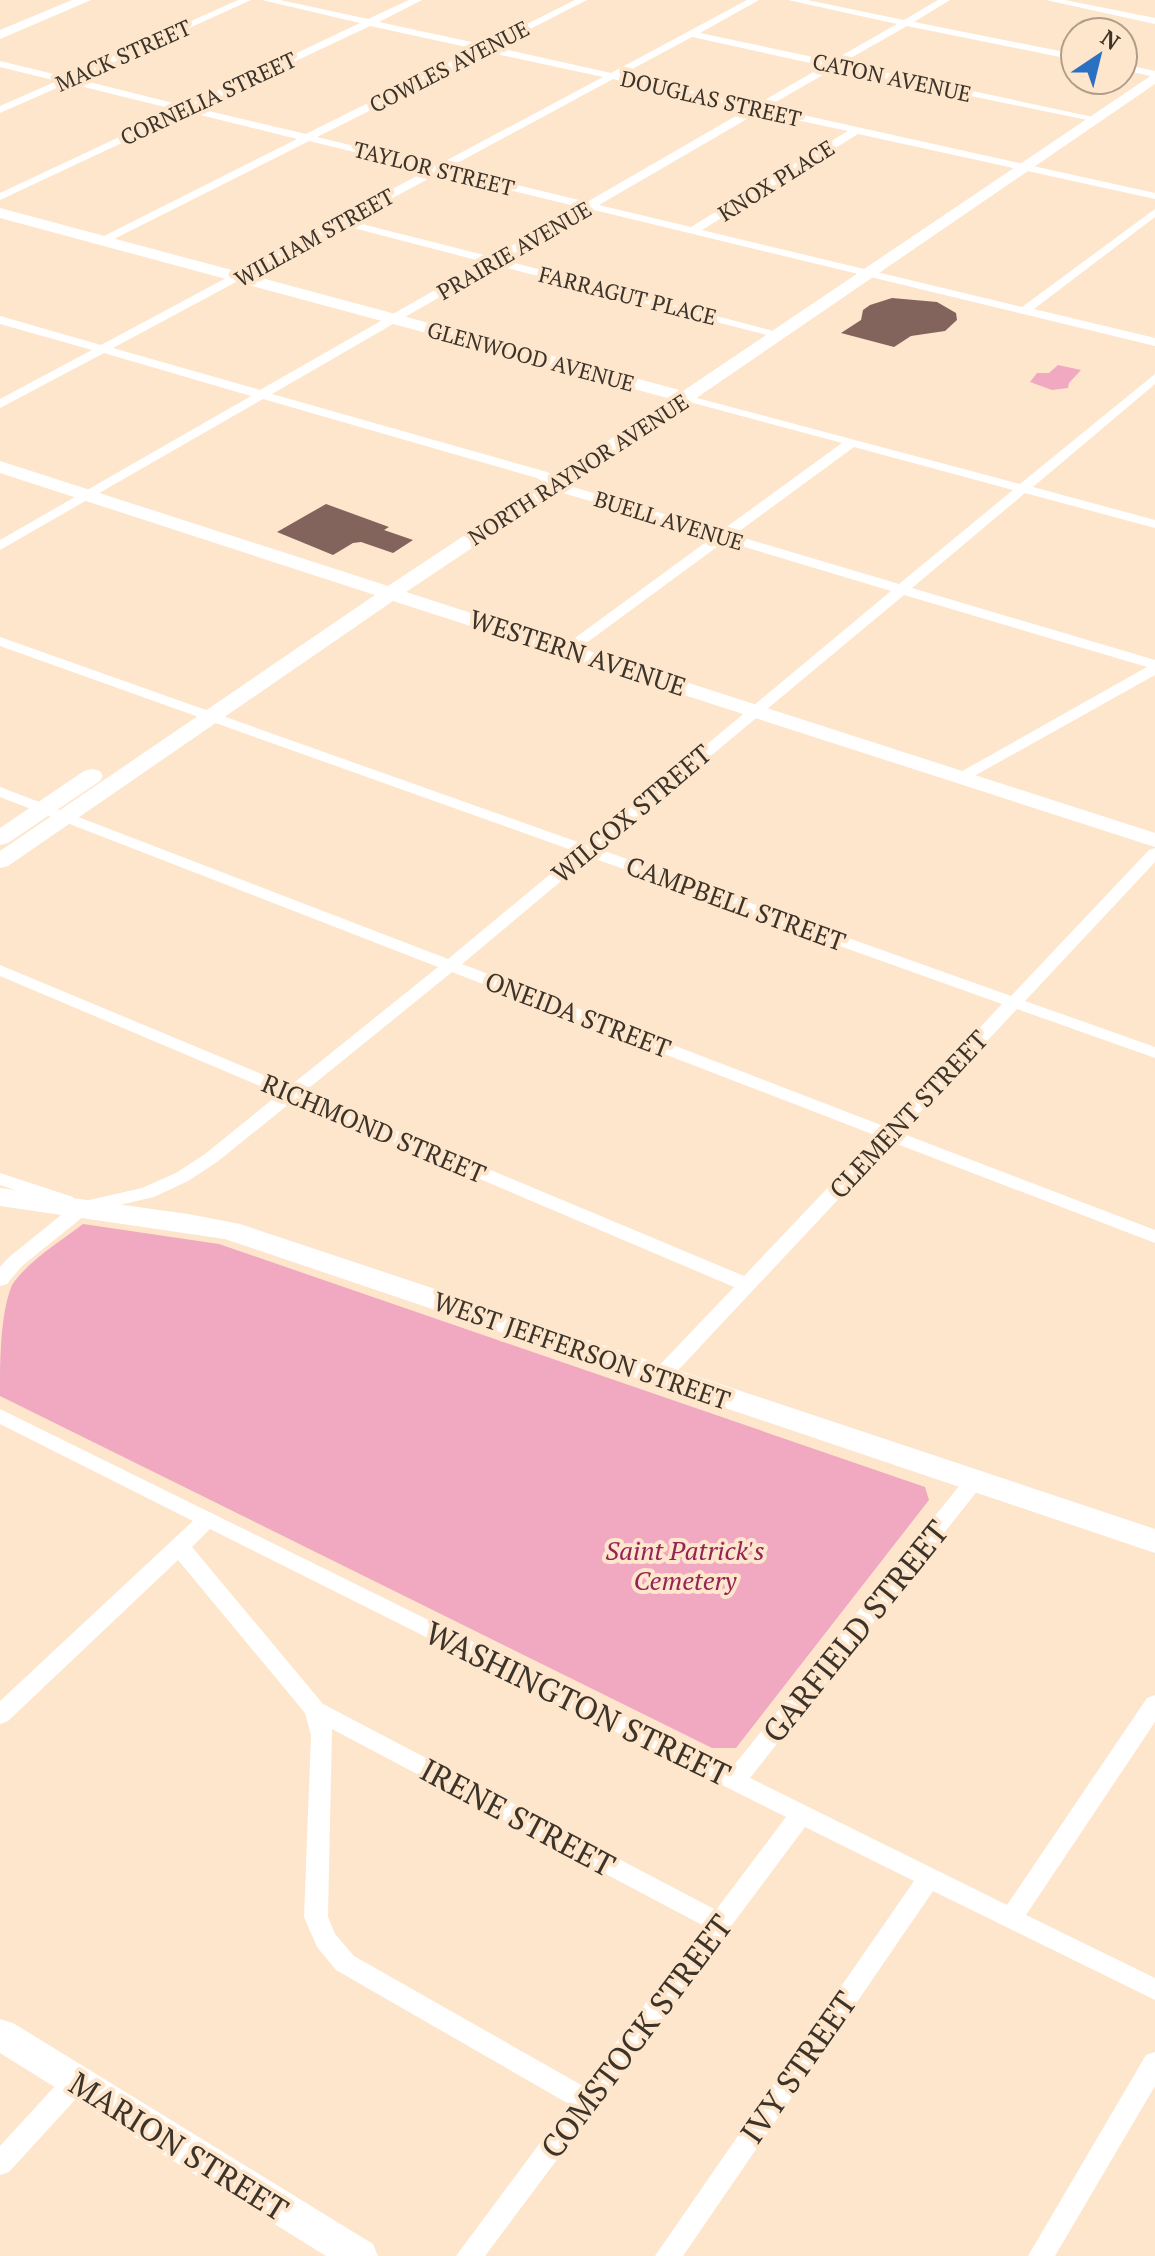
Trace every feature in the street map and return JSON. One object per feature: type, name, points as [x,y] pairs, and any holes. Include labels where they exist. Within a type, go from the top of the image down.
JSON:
[{"type":"main road","name":"WEST JEFFERSON STREET","points":[[0,1197],[230,1231],[1155,1541]]},
{"type":"street","points":[[0,35],[84,0]]},
{"type":"street","name":"MACK STREET","points":[[0,110],[246,0]]},
{"type":"street","name":"DOUGLAS STREET","points":[[267,0],[1155,196]]},
{"type":"street","name":"CORNELIA STREET","points":[[0,197],[417,0]]},
{"type":"street","name":"COWLES AVENUE","points":[[102,241],[582,0]]},
{"type":"street","name":"WILLIAM STREET","points":[[0,404],[754,0]]},
{"type":"street","points":[[793,0],[1059,54]]},
{"type":"street","name":"PRAIRIE AVENUE","points":[[0,546],[945,0]]},
{"type":"street","points":[[1051,0],[1155,21]]},
{"type":"street","name":"CATON AVENUE","points":[[691,34],[1086,118]]},
{"type":"street","name":"TAYLOR STREET","points":[[0,64],[694,230],[1155,345]]},
{"type":"street","name":"NORTH RAYNOR AVENUE","points":[[0,838],[203,712],[860,272],[1152,71]]},
{"type":"street","name":"KNOX PLACE","points":[[694,230],[857,130]]},
{"type":"street","points":[[1024,311],[1155,212]]},
{"type":"street","name":"GLENWOOD AVENUE","points":[[0,213],[1155,524]]},
{"type":"street","name":"FARRAGUT PLACE","points":[[338,221],[770,331]]},
{"type":"street","name":"TAYLOR STREET","points":[[860,272],[880,280],[1155,345]]},
{"type":"street","name":"BUELL AVENUE","points":[[0,320],[549,479],[568,490],[1155,667]]},
{"type":"street","name":"WILCOX STREET","points":[[83,1207],[147,1193],[182,1177],[211,1158],[451,965],[754,709],[902,590],[1155,378]]},
{"type":"street","points":[[569,649],[851,443]]},
{"type":"street","name":"WESTERN AVENUE","points":[[0,467],[1155,840]]},
{"type":"street","name":"CAMPBELL STREET","points":[[0,641],[1155,1053]]},
{"type":"street","points":[[962,777],[1155,667]]},
{"type":"street","name":"NORTH RAYNOR AVENUE","points":[[0,861],[203,712]]},
{"type":"street","name":"ONEIDA STREET","points":[[0,792],[1155,1237]]},
{"type":"street","name":"CLEMENT STREET","points":[[661,1376],[1155,853]]},
{"type":"street","name":"RICHMOND STREET","points":[[0,970],[747,1285]]},
{"type":"street","points":[[0,1179],[83,1207]]},
{"type":"street","points":[[0,1280],[15,1262],[83,1207]]},
{"type":"street","name":"WASHINGTON STREET","points":[[0,1416],[1155,1990]]},
{"type":"street","name":"GARFIELD STREET","points":[[735,1781],[975,1480]]},
{"type":"street","points":[[0,1715],[208,1519]]},
{"type":"street","points":[[178,1545],[315,1710],[322,1735],[316,1917],[326,1940],[345,1963],[390,1991],[587,2101]]},
{"type":"street","points":[[1011,1918],[1155,1704]]},
{"type":"street","name":"IRENE STREET","points":[[315,1710],[721,1924]]},
{"type":"street","name":"COMSTOCK STREET","points":[[469,2256],[802,1814]]},
{"type":"street","name":"IVY STREET","points":[[668,2256],[929,1878]]},
{"type":"street","name":"MARION STREET","points":[[0,2034],[359,2256]]},
{"type":"street","points":[[1041,2256],[1155,2063]]},
{"type":"street","points":[[0,2164],[75,2082]]},
{"type":"green space","points":[[1058,365],[1081,370],[1068,388],[1052,390],[1030,382],[1037,373],[1049,373]]},
{"type":"green space","name":"Saint Patrick's Cemetery","points":[[83,1224],[219,1244],[925,1487],[929,1500],[736,1748],[712,1748],[0,1396],[3,1324],[12,1285],[36,1259]]},
{"type":"building","points":[[892,298],[937,302],[956,313],[957,320],[945,331],[911,336],[894,347],[841,333],[861,320],[863,310],[870,305]]},
{"type":"building","points":[[326,504],[389,527],[384,530],[413,540],[393,553],[361,542],[353,543],[333,555],[277,532]]}]
